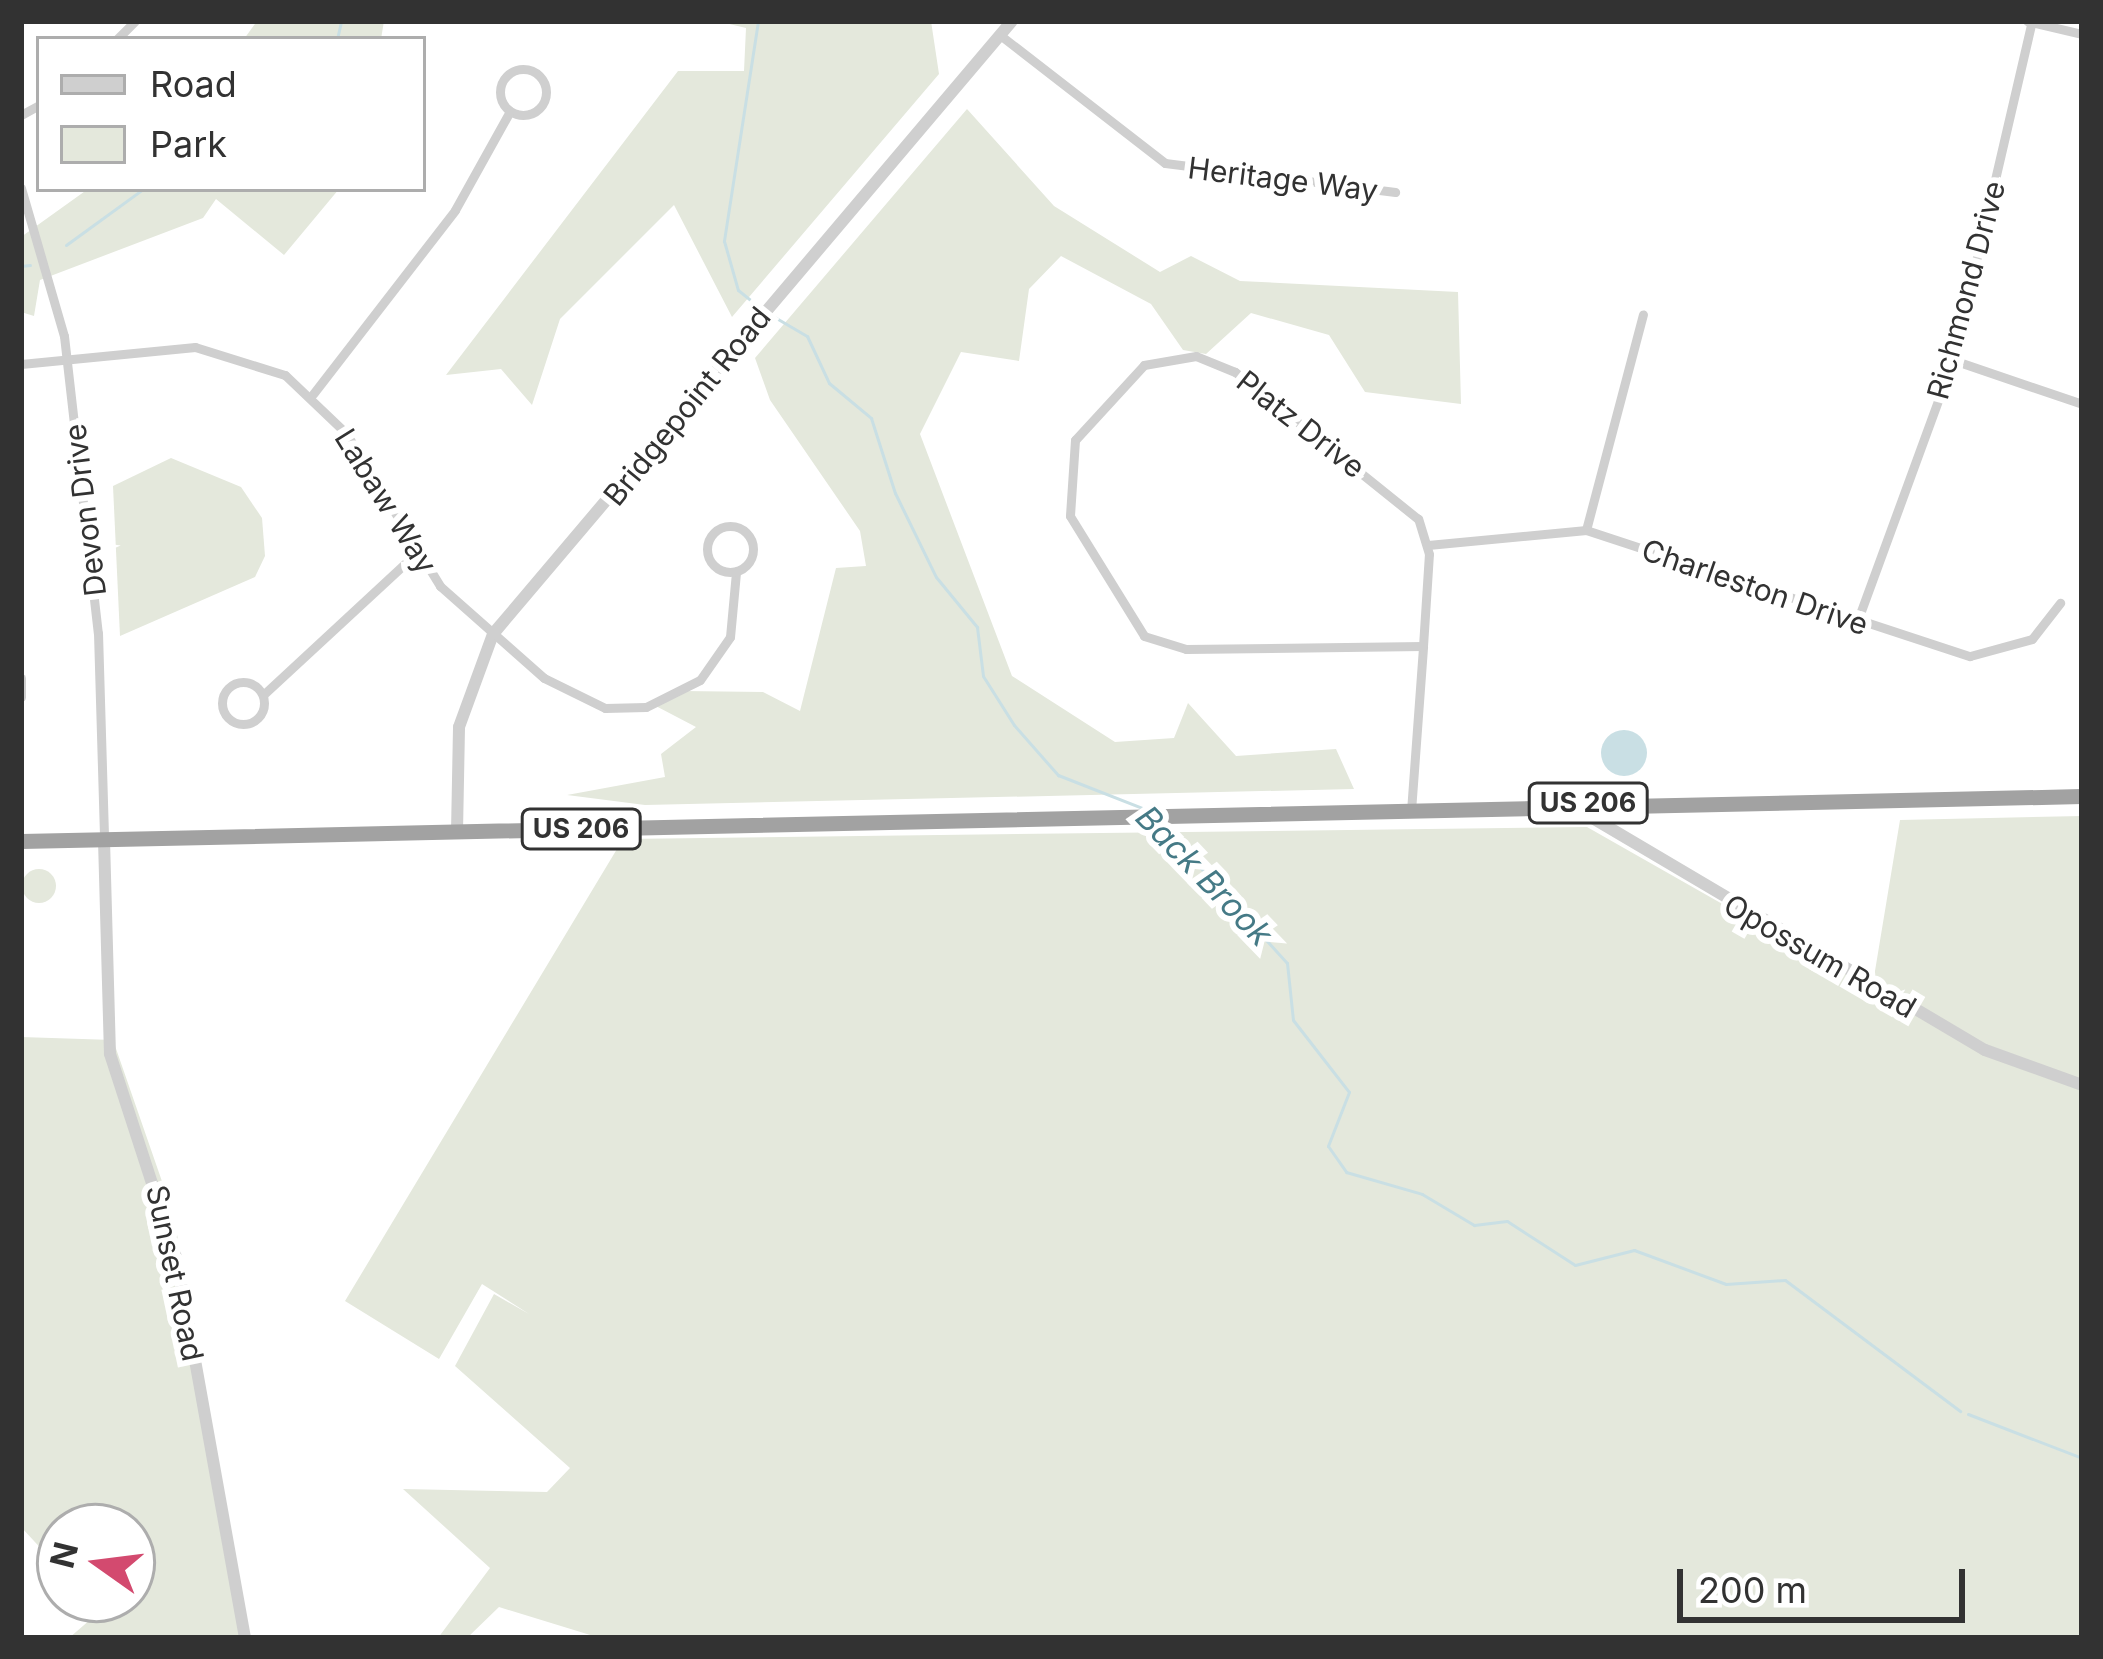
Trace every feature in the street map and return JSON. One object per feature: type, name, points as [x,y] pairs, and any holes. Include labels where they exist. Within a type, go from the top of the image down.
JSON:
[{"type":"highway","name":"US 206","points":[[21,841],[2082,796]]},
{"type":"street","name":"Bridgepoint Road","points":[[457,832],[458,727],[493,634],[1012,21]]},
{"type":"street","points":[[2030,21],[2082,34]]},
{"type":"street","name":"Richmond Drive","points":[[1857,622],[1953,360],[2030,21]]},
{"type":"street","name":"Heritage Way","points":[[1000,35],[1165,164],[1395,192]]},
{"type":"street","points":[[21,364],[216,350],[313,394],[455,210],[510,111],[506,76],[535,71],[543,104],[510,111]]},
{"type":"street","name":"Devon Drive","points":[[21,188],[66,358],[98,633],[104,840]]},
{"type":"street","points":[[1586,530],[1642,314]]},
{"type":"street","name":"Platz Drive","points":[[1423,646],[1186,649],[1144,636],[1070,516],[1065,467],[1130,376],[1196,356],[1235,371],[1398,499],[1428,545]]},
{"type":"street","points":[[1953,360],[2082,404]]},
{"type":"street","name":"Labaw Way","points":[[313,394],[415,554],[493,634],[578,699],[646,707],[683,693],[719,658],[737,614],[736,572]]},
{"type":"street","points":[[724,526],[752,539],[736,572],[707,555],[724,526]]},
{"type":"street","name":"Charleston Drive","points":[[1428,545],[1586,530],[1942,652],[1996,654],[2032,639],[2060,603]]},
{"type":"street","points":[[1411,811],[1428,545]]},
{"type":"street","points":[[263,695],[232,684],[223,710],[250,723],[263,695],[415,554]]},
{"type":"street","points":[[21,678],[21,697]]},
{"type":"street","name":"Opossum Road","points":[[1570,804],[1985,1051],[2082,1085]]},
{"type":"street","name":"Sunset Road","points":[[104,840],[110,1054],[177,1260],[245,1638]]},
{"type":"green space","points":[[257,21],[384,21],[382,36],[246,36]]},
{"type":"green space","points":[[717,21],[931,21],[939,74],[732,317],[674,205],[560,319],[532,405],[501,369],[446,375],[678,71],[744,71],[746,28]]},
{"type":"green space","points":[[967,109],[1054,206],[1160,272],[1191,256],[1240,281],[1458,292],[1461,404],[1365,392],[1329,335],[1251,313],[1206,354],[1183,350],[1151,304],[1061,256],[1029,289],[1019,361],[961,352],[920,434],[1012,676],[1115,742],[1174,738],[1188,703],[1236,756],[1336,749],[1354,789],[645,805],[567,795],[665,777],[661,754],[696,727],[652,704],[683,691],[763,692],[800,711],[836,568],[866,566],[860,531],[770,400],[755,358]]},
{"type":"green space","points":[[84,192],[336,192],[284,255],[216,199],[203,218],[40,280],[34,316],[21,312],[21,237]]},
{"type":"green space","points":[[171,458],[241,487],[262,518],[265,556],[255,577],[120,636],[113,486]]},
{"type":"green space","points":[[2082,816],[2082,1638],[600,1638],[499,1607],[467,1638],[438,1638],[490,1568],[403,1489],[547,1492],[570,1468],[455,1366],[494,1294],[529,1314],[482,1284],[439,1359],[345,1301],[623,839],[1587,827],[1872,989],[1900,820]]},
{"type":"green space","points":[[39,869],[51,874],[56,886],[51,898],[39,903],[27,898],[22,886],[27,874]]},
{"type":"green space","points":[[21,1037],[113,1040],[174,1216],[245,1638],[69,1638],[86,1623],[156,1623],[156,1503],[36,1503],[36,1543],[21,1527]]},
{"type":"shaded area","points":[[1624,730],[1641,736],[1647,753],[1641,770],[1624,776],[1607,770],[1601,753],[1607,736]]},
{"type":"waterway","points":[[338,36],[341,21]]},
{"type":"waterway","name":"Back Brook","points":[[758,21],[724,241],[738,290],[763,310]]},
{"type":"waterway","points":[[66,245],[139,192]]},
{"type":"waterway","points":[[21,266],[30,265]]},
{"type":"waterway","name":"Back Brook","points":[[771,315],[807,336],[829,383],[871,418],[895,493],[936,577],[977,627],[983,676],[1014,725],[1058,775],[1150,811]]},
{"type":"waterway","name":"Back Brook","points":[[1160,823],[1287,963],[1293,1020],[1349,1092],[1328,1146],[1346,1172],[1422,1194],[1474,1225],[1507,1221],[1575,1265],[1634,1250],[1726,1284],[1785,1280],[1960,1411]]},
{"type":"waterway","name":"Back Brook","points":[[1968,1414],[2082,1458]]}]
